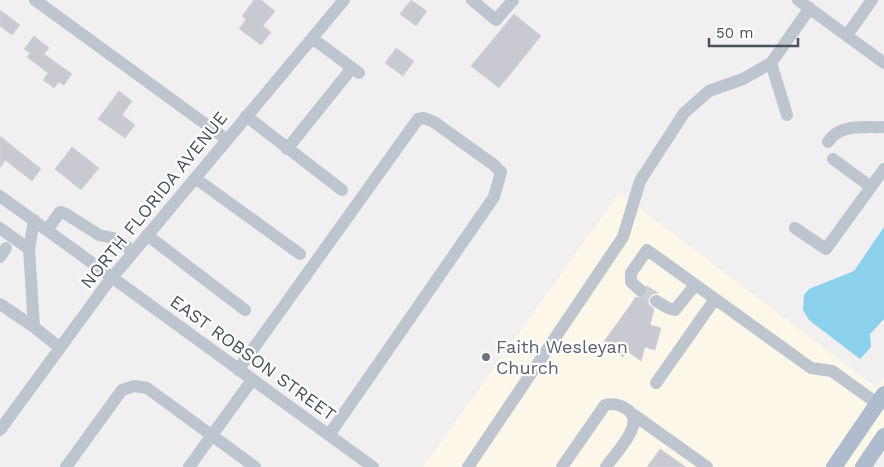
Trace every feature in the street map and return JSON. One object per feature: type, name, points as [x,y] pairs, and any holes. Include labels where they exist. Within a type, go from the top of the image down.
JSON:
[{"type":"main road","points":[[834,467],[881,399]]},
{"type":"main road","points":[[863,467],[884,436]]},
{"type":"street","points":[[35,0],[226,139]]},
{"type":"street","name":"NORTH FLORIDA AVENUE","points":[[0,430],[112,277],[344,0]]},
{"type":"street","points":[[472,0],[496,20],[513,0]]},
{"type":"street","points":[[798,0],[884,63]]},
{"type":"street","points":[[847,36],[872,0]]},
{"type":"street","points":[[468,467],[623,237],[640,181],[684,113],[708,91],[743,79],[771,63],[810,8]]},
{"type":"street","points":[[288,149],[356,70],[312,38]]},
{"type":"street","points":[[771,63],[787,115]]},
{"type":"street","points":[[246,116],[342,190]]},
{"type":"street","points":[[238,370],[418,119],[424,118],[434,122],[494,164],[501,172],[494,197],[329,435]]},
{"type":"street","points":[[828,142],[834,133],[842,129],[884,127]]},
{"type":"street","points":[[833,159],[871,187]]},
{"type":"street","points":[[796,228],[826,249],[884,168]]},
{"type":"street","points":[[195,178],[300,254]]},
{"type":"street","name":"EAST ROBSON STREET","points":[[0,196],[373,467]]},
{"type":"street","points":[[47,230],[60,212],[100,235],[113,238],[133,252]]},
{"type":"street","points":[[34,220],[29,249],[34,327]]},
{"type":"street","points":[[0,228],[29,249]]},
{"type":"street","points":[[147,235],[245,310]]},
{"type":"street","points":[[640,290],[631,282],[631,274],[647,250],[811,368],[832,371],[881,399]]},
{"type":"street","points":[[656,301],[675,310],[695,285]]},
{"type":"street","points":[[656,383],[715,299]]},
{"type":"street","points":[[0,304],[34,327],[60,348]]},
{"type":"street","points":[[189,467],[252,380]]},
{"type":"street","points":[[66,467],[122,390],[134,386],[148,388],[255,467]]},
{"type":"street","points":[[562,467],[606,405],[618,404],[708,467]]},
{"type":"street","points":[[606,467],[631,431],[635,421],[634,415]]},
{"type":"shaded area","points":[[619,193],[877,388],[884,377],[884,383],[826,467],[423,467]]},
{"type":"shaded area","points":[[884,405],[884,425],[856,467],[841,467]]},
{"type":"water","points":[[884,227],[884,319],[870,334],[871,347],[860,359],[809,320],[803,310],[804,295],[809,289],[854,271]]},
{"type":"building","points":[[254,0],[261,0],[275,11],[263,26],[271,32],[261,45],[239,29],[246,19],[242,16]]},
{"type":"building","points":[[411,0],[427,11],[416,26],[400,14]]},
{"type":"building","points":[[0,10],[20,25],[12,35],[0,26]]},
{"type":"building","points":[[514,14],[541,36],[499,88],[471,66]]},
{"type":"building","points":[[34,36],[49,48],[44,54],[72,74],[64,85],[59,82],[54,88],[43,80],[48,73],[27,57],[30,53],[24,49]]},
{"type":"building","points":[[396,48],[414,61],[403,76],[385,63]]},
{"type":"building","points":[[119,91],[132,101],[122,115],[135,125],[125,138],[98,119]]},
{"type":"building","points":[[0,136],[41,169],[32,181],[5,160],[0,168]]},
{"type":"building","points":[[72,147],[99,168],[81,190],[55,169]]},
{"type":"building","points":[[647,286],[658,293],[652,294],[648,300],[649,305],[654,309],[650,325],[661,328],[655,350],[645,347],[641,361],[627,351],[623,357],[603,343],[636,297],[642,298],[646,295]]},
{"type":"building","points":[[660,449],[686,467],[647,467]]},
{"type":"tunnel","points":[[640,290],[656,301]]},
{"type":"place","name":"Faith Wesleyan Church","points":[[486,357]]}]
